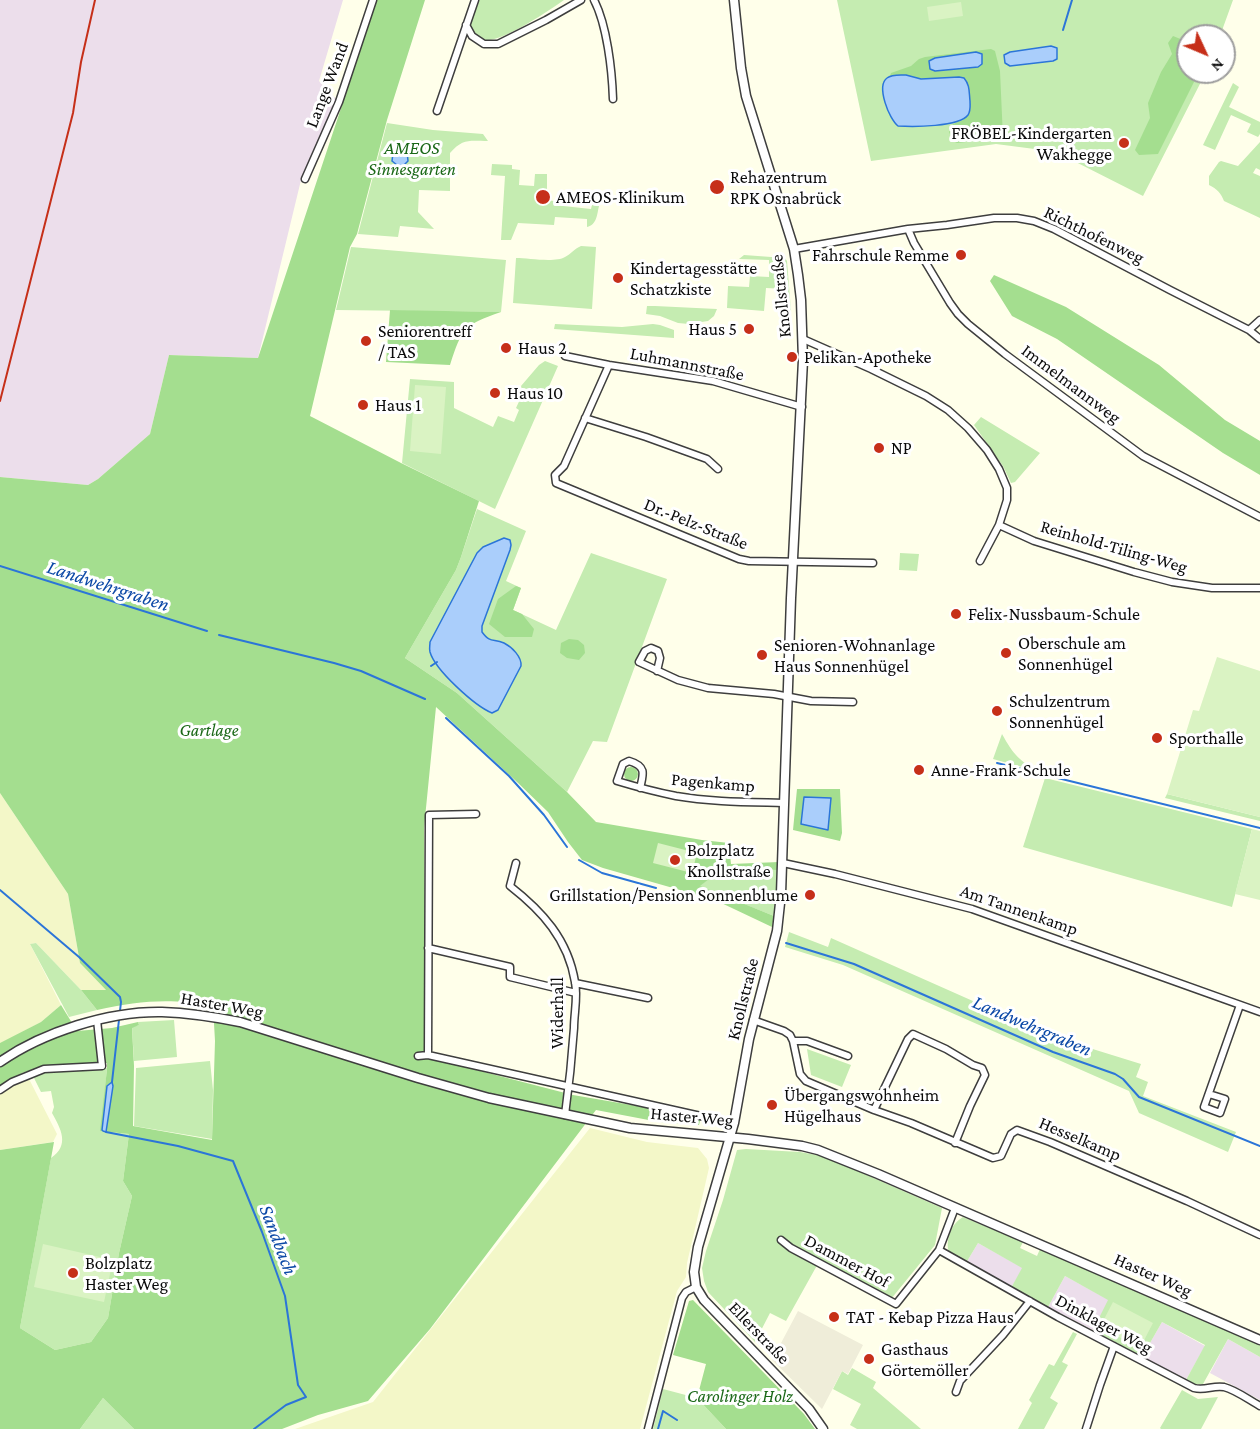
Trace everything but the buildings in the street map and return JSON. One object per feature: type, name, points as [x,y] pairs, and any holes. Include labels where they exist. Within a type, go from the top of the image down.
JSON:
[{"type":"street","name":"Lange Wand","points":[[305,179],[339,102],[373,0]]},
{"type":"street","points":[[437,111],[474,0]]},
{"type":"street","points":[[466,25],[471,36],[484,44],[498,44],[581,0]]},
{"type":"street","points":[[594,0],[607,42],[613,99]]},
{"type":"street","name":"Knollstraße","points":[[696,1287],[694,1272],[698,1246],[730,1137],[748,1040],[777,931],[783,863],[783,803],[797,467],[802,407],[803,339],[794,249],[746,96],[734,0]]},
{"type":"street","name":"Richthofenweg","points":[[794,249],[908,229],[994,218],[1034,221],[1054,229],[1249,330],[1260,339]]},
{"type":"street","name":"Immelmannweg","points":[[908,229],[950,303],[968,324],[1143,456],[1260,517]]},
{"type":"street","points":[[1249,330],[1260,320]]},
{"type":"street","points":[[803,339],[926,396],[948,410],[987,450],[1007,488],[1007,500],[999,525],[980,561]]},
{"type":"street","name":"Luhmannstraße","points":[[565,356],[712,381],[802,407]]},
{"type":"street","points":[[609,365],[585,418],[707,459],[718,468]]},
{"type":"street","name":"Dr.-Pelz-Straße","points":[[585,418],[564,466],[555,475],[556,483],[739,559],[794,561]]},
{"type":"street","name":"Reinhold-Tiling-Weg","points":[[999,525],[1034,541],[1172,582],[1212,588],[1260,588]]},
{"type":"street","points":[[794,561],[873,563]]},
{"type":"street","points":[[657,671],[678,680],[708,688],[774,694],[811,701],[853,702]]},
{"type":"street","name":"Pagenkamp","points":[[640,789],[644,776],[642,768],[637,763],[629,761],[623,764],[617,781],[640,789],[705,800],[783,803]]},
{"type":"street","points":[[428,1055],[429,815],[476,814]]},
{"type":"street","name":"Widerhall","points":[[516,863],[510,886],[531,903],[552,926],[564,947],[575,983],[569,1087],[565,1115]]},
{"type":"street","name":"Am Tannenkamp","points":[[783,863],[972,909],[1260,1012]]},
{"type":"street","points":[[428,948],[510,967],[510,977],[576,993]]},
{"type":"street","points":[[575,983],[648,998]]},
{"type":"street","points":[[1209,1094],[1240,1005]]},
{"type":"street","name":"Haster Weg","points":[[0,1062],[35,1042],[97,1020],[160,1012],[190,1014],[230,1020],[418,1078],[489,1098],[565,1115],[630,1128],[802,1146],[878,1174],[1260,1340]]},
{"type":"street","points":[[0,1090],[44,1068],[102,1066],[97,1020]]},
{"type":"street","points":[[753,1020],[784,1031],[793,1041],[807,1041],[848,1056]]},
{"type":"street","points":[[874,1110],[908,1039],[913,1034],[982,1068],[985,1075],[955,1143]]},
{"type":"street","name":"Hesselkamp","points":[[793,1041],[800,1074],[806,1081],[874,1110],[993,1158],[1001,1156],[1011,1134],[1017,1130],[1188,1201],[1260,1235]]},
{"type":"street","name":"Haster Weg","points":[[418,1056],[428,1055],[705,1117]]},
{"type":"street","name":"Dammer Hof","points":[[781,1240],[791,1248],[896,1304],[939,1250],[955,1208]]},
{"type":"street","name":"Dinklager Weg","points":[[939,1250],[1194,1388],[1207,1390],[1216,1387],[1226,1388],[1260,1406]]},
{"type":"street","points":[[648,1429],[682,1299],[686,1292],[696,1287]]},
{"type":"street","name":"Ellerstraße","points":[[696,1287],[704,1300],[809,1409],[823,1429]]},
{"type":"street","points":[[956,1392],[960,1381],[1003,1335],[1030,1301]]},
{"type":"street","points":[[1086,1429],[1114,1346]]},
{"type":"shaded area","points":[[0,0],[343,0],[319,81],[336,99],[301,180],[258,358],[169,355],[150,434],[88,485],[0,477]]},
{"type":"shaded area","points":[[978,1243],[1023,1268],[1011,1288],[966,1263]]},
{"type":"shaded area","points":[[1065,1276],[1109,1300],[1093,1330],[1048,1307]]},
{"type":"shaded area","points":[[798,1311],[863,1345],[848,1374],[842,1371],[822,1409],[772,1360]]},
{"type":"shaded area","points":[[1162,1322],[1205,1346],[1186,1380],[1142,1357]]},
{"type":"shaded area","points":[[1228,1339],[1260,1357],[1260,1400],[1210,1373]]},
{"type":"green space","name":"Gartlage","points":[[377,0],[425,0],[387,120],[357,234],[350,247],[310,416],[479,501],[456,570],[405,658],[457,693],[567,792],[596,822],[729,843],[731,864],[779,862],[778,870],[722,869],[700,886],[774,916],[772,927],[715,900],[582,860],[548,812],[436,707],[424,828],[426,1057],[573,1095],[701,1117],[699,1125],[659,1122],[596,1110],[430,1329],[368,1401],[318,1415],[282,1429],[134,1429],[103,1398],[80,1429],[0,1429],[0,1150],[54,1142],[20,1328],[55,1350],[91,1342],[108,1318],[132,1196],[123,1181],[129,1134],[100,1131],[107,1063],[43,1066],[22,1073],[0,1088],[0,1043],[41,1022],[61,1005],[77,1031],[112,1028],[138,1022],[139,1025],[132,1028],[133,1126],[212,1140],[215,1041],[213,1006],[182,1002],[155,1002],[127,1004],[97,1010],[81,990],[106,990],[80,963],[68,894],[0,793],[0,477],[88,485],[150,434],[169,355],[258,358]]},
{"type":"green space","points":[[478,0],[564,0],[513,31],[492,40],[485,40],[477,36],[469,24]]},
{"type":"green space","points":[[837,0],[1233,0],[1224,24],[1176,24],[1176,84],[1200,84],[1143,196],[1056,152],[996,144],[871,161]]},
{"type":"green space","points":[[961,2],[963,16],[929,21],[927,7]]},
{"type":"green space","points":[[1173,36],[1176,37],[1176,84],[1193,84],[1158,154],[1139,155],[1135,150],[1150,118],[1148,103],[1161,72],[1172,54],[1168,43]]},
{"type":"green space","points":[[991,49],[995,51],[1000,71],[1003,138],[957,143],[953,141],[949,132],[953,124],[967,116],[964,78],[921,79],[906,75],[890,76],[891,73],[911,66],[925,57]]},
{"type":"green space","points":[[1234,84],[1239,87],[1229,107],[1260,122],[1260,134],[1258,137],[1247,132],[1251,124],[1231,115],[1215,150],[1203,145]]},
{"type":"green space","name":"AMEOS Sinnesgarten","points":[[387,123],[483,134],[488,141],[463,143],[450,153],[450,191],[419,190],[418,212],[434,229],[400,226],[398,237],[358,234]]},
{"type":"green space","points":[[1260,142],[1260,170],[1256,168],[1253,173],[1260,176],[1260,218],[1224,201],[1222,196],[1209,185],[1209,176],[1221,161],[1238,166]]},
{"type":"green space","points":[[492,164],[512,165],[512,169],[520,170],[519,185],[534,186],[535,174],[547,174],[547,200],[554,201],[554,205],[591,209],[592,205],[599,206],[595,222],[587,227],[587,219],[555,217],[554,225],[518,223],[511,240],[501,240],[505,176],[491,175]]},
{"type":"green space","points":[[581,246],[596,247],[592,309],[513,303],[516,258],[561,259]]},
{"type":"green space","points":[[351,247],[506,260],[501,312],[336,310]]},
{"type":"green space","points":[[744,255],[785,258],[791,311],[789,313],[783,313],[785,289],[766,288],[764,311],[727,308],[728,286],[749,287],[750,276],[769,277],[769,260],[739,259]]},
{"type":"green space","points":[[994,275],[1066,307],[1159,365],[1225,420],[1260,441],[1260,475],[1223,453],[1057,339],[1012,316],[990,281]]},
{"type":"green space","points":[[647,306],[717,309],[708,321],[689,324],[646,314]]},
{"type":"green space","points":[[390,310],[501,312],[479,321],[466,330],[458,343],[450,365],[386,362]]},
{"type":"green space","points":[[555,324],[622,327],[653,324],[674,330],[674,338],[554,329]]},
{"type":"green space","points":[[545,361],[558,366],[495,509],[402,463],[410,379],[454,382],[454,408],[493,427],[498,416],[514,422],[519,410],[516,408],[523,393],[521,386]]},
{"type":"green space","points":[[415,385],[446,387],[441,454],[410,451]]},
{"type":"green space","points":[[981,417],[1040,453],[1015,482],[1011,483],[1003,466],[974,425]]},
{"type":"green space","points":[[477,509],[526,531],[506,581],[521,588],[513,610],[556,630],[591,553],[667,579],[607,742],[593,741],[567,792],[457,693],[405,658],[456,570]]},
{"type":"green space","points":[[900,553],[919,554],[917,571],[899,570]]},
{"type":"green space","points":[[516,586],[521,588],[513,610],[522,614],[534,629],[532,637],[505,637],[489,624],[498,599]]},
{"type":"green space","points":[[569,639],[578,640],[584,645],[585,653],[579,660],[567,658],[560,653],[561,643]]},
{"type":"green space","points":[[1217,657],[1260,671],[1260,817],[1167,794],[1193,710],[1199,711]]},
{"type":"green space","points":[[1002,734],[1018,757],[1040,772],[993,759]]},
{"type":"green space","points":[[631,767],[636,769],[638,774],[636,779],[631,781],[626,779],[624,774],[626,769]]},
{"type":"green space","points":[[1045,778],[1252,829],[1232,907],[1023,847]]},
{"type":"green space","points":[[797,789],[840,789],[842,833],[840,841],[793,830]]},
{"type":"green space","points":[[0,793],[68,894],[80,963],[106,990],[81,990],[36,943],[30,944],[61,1005],[41,1022],[0,1044]]},
{"type":"green space","points":[[1167,794],[1260,817],[1260,821],[1165,798]]},
{"type":"green space","points":[[1252,829],[1260,831],[1260,900],[1235,894]]},
{"type":"green space","name":"Bolzplatz Knollstraße","points":[[658,843],[697,853],[692,873],[653,863]]},
{"type":"green space","points":[[722,869],[778,870],[774,916],[699,886]]},
{"type":"green space","points":[[789,932],[828,947],[831,938],[1054,1037],[1141,1064],[1136,1077],[1148,1082],[1143,1096],[1236,1132],[1228,1152],[1139,1113],[1129,1091],[843,965],[785,947]]},
{"type":"green space","points":[[36,943],[97,1010],[69,1017],[30,944]]},
{"type":"green space","points":[[174,1020],[177,1057],[134,1061],[132,1027],[139,1025],[138,1022]]},
{"type":"green space","points":[[807,1049],[851,1065],[842,1087],[811,1075]]},
{"type":"green space","points":[[210,1061],[213,1090],[212,1139],[134,1126],[136,1068]]},
{"type":"green space","points":[[107,1068],[101,1131],[129,1134],[123,1181],[132,1196],[108,1318],[91,1342],[55,1350],[20,1328],[51,1158],[57,1153],[62,1142],[61,1131],[52,1113],[54,1107],[51,1091],[41,1092],[34,1078],[44,1070]]},
{"type":"green space","points":[[28,1077],[57,1134],[53,1142],[0,1150],[0,1093]]},
{"type":"green space","points":[[590,1128],[647,1142],[698,1148],[707,1159],[709,1168],[687,1263],[686,1277],[677,1291],[640,1429],[295,1429],[373,1402]]},
{"type":"green space","points":[[737,1150],[817,1155],[942,1208],[935,1245],[891,1299],[820,1260],[786,1321],[770,1313],[755,1342],[708,1292],[702,1268]]},
{"type":"green space","points":[[963,1217],[1023,1242],[1020,1248],[1037,1256],[1040,1249],[1260,1344],[1260,1357],[1228,1339],[1203,1384],[1194,1384],[1186,1380],[1205,1345],[1162,1322],[1142,1357],[1093,1330],[1108,1300],[1065,1276],[1048,1307],[1011,1288],[1022,1268],[978,1243],[966,1263],[949,1253],[950,1233]]},
{"type":"green space","name":"Bolzplatz Haster Weg","points":[[43,1244],[113,1260],[104,1302],[34,1287]]},
{"type":"green space","name":"Carolinger Holz","points":[[693,1300],[804,1414],[815,1429],[726,1429],[697,1398],[706,1364],[673,1355],[689,1301]]},
{"type":"green space","points":[[1113,1302],[1153,1323],[1140,1348],[1100,1327]]},
{"type":"green space","points":[[1073,1332],[1077,1334],[1062,1362],[1068,1365],[1050,1398],[1058,1403],[1044,1429],[1018,1429],[1032,1403],[1029,1400],[1049,1364],[1054,1366]]},
{"type":"green space","points":[[852,1368],[876,1382],[873,1388],[921,1429],[857,1429],[850,1425],[861,1404],[833,1389],[842,1371],[848,1375]]},
{"type":"green space","points":[[663,1389],[697,1398],[726,1429],[653,1429]]},
{"type":"green space","points":[[1182,1390],[1198,1399],[1218,1397],[1201,1429],[1161,1429],[1160,1428]]},
{"type":"green space","points":[[103,1398],[134,1429],[80,1429]]},
{"type":"water","points":[[1051,46],[1057,48],[1057,59],[1053,61],[1010,66],[1005,63],[1004,55],[1010,52]]},
{"type":"water","points":[[976,52],[982,54],[982,64],[978,67],[935,71],[930,69],[929,61],[935,58]]},
{"type":"water","points":[[906,75],[921,79],[964,78],[969,92],[970,111],[968,115],[963,119],[946,124],[898,126],[888,110],[883,88],[887,78]]},
{"type":"water","points":[[398,149],[407,151],[408,161],[403,169],[398,169],[392,161],[393,153]]},
{"type":"water","points":[[504,538],[510,540],[510,550],[482,626],[482,632],[490,639],[510,647],[518,656],[521,666],[498,710],[492,713],[456,687],[439,668],[430,652],[430,642],[477,553],[483,547]]},
{"type":"water","points":[[804,797],[831,798],[828,830],[801,824]]},
{"type":"water","points":[[112,1082],[106,1132],[102,1130],[107,1086]]},
{"type":"waterway","points":[[1063,30],[1072,0]]},
{"type":"waterway","name":"Landwehrgraben","points":[[0,566],[207,631]]},
{"type":"waterway","name":"Landwehrgraben","points":[[219,635],[361,671],[425,699]]},
{"type":"waterway","points":[[431,666],[437,662]]},
{"type":"waterway","name":"Landwehrgraben","points":[[446,718],[509,776],[544,815],[567,847]]},
{"type":"waterway","points":[[997,763],[1260,828]]},
{"type":"waterway","name":"Landwehrgraben","points":[[579,860],[602,873],[656,888]]},
{"type":"waterway","name":"Sandbach","points":[[0,890],[79,957],[120,997],[112,1082]]},
{"type":"waterway","name":"Landwehrgraben","points":[[786,943],[854,964],[1053,1052],[1115,1074],[1123,1079],[1139,1097],[1260,1146]]},
{"type":"waterway","name":"Sandbach","points":[[106,1132],[178,1146],[233,1161],[285,1296],[298,1385],[306,1397],[286,1405],[254,1429]]},
{"type":"waterway","points":[[658,1429],[663,1411],[677,1420]]},
{"type":"railway","points":[[0,401],[73,113],[81,62],[95,0]]},
{"type":"place","name":"FRÖBEL-Kindergarten Wakhegge","points":[[1124,143]]},
{"type":"place","name":"Rehazentrum RPK Osnabrück","points":[[717,187]]},
{"type":"place","name":"AMEOS-Klinikum","points":[[543,197]]},
{"type":"place","name":"Fahrschule Remme","points":[[961,255]]},
{"type":"place","name":"Kindertagesstätte Schatzkiste","points":[[618,278]]},
{"type":"place","name":"Haus 5","points":[[749,329]]},
{"type":"place","name":"Seniorentreff / TAS","points":[[366,341]]},
{"type":"place","name":"Haus 2","points":[[506,348]]},
{"type":"place","name":"Pelikan-Apotheke","points":[[792,357]]},
{"type":"place","name":"Haus 10","points":[[495,393]]},
{"type":"place","name":"Haus 1","points":[[363,405]]},
{"type":"place","name":"NP","points":[[879,448]]},
{"type":"place","name":"Felix-Nussbaum-Schule","points":[[956,614]]},
{"type":"place","name":"Oberschule am Sonnenhügel","points":[[1006,653]]},
{"type":"place","name":"Senioren-Wohnanlage Haus Sonnenhügel","points":[[762,655]]},
{"type":"place","name":"Schulzentrum Sonnenhügel","points":[[997,711]]},
{"type":"place","name":"Sporthalle","points":[[1157,738]]},
{"type":"place","name":"Anne-Frank-Schule","points":[[919,770]]},
{"type":"place","name":"Bolzplatz Knollstraße","points":[[675,860]]},
{"type":"place","name":"Grillstation/Pension Sonnenblume","points":[[810,895]]},
{"type":"place","name":"Übergangswohnheim Hügelhaus","points":[[772,1105]]},
{"type":"place","name":"Bolzplatz Haster Weg","points":[[73,1273]]},
{"type":"place","name":"TAT - Kebap Pizza Haus","points":[[834,1317]]},
{"type":"place","name":"Gasthaus Görtemöller","points":[[869,1359]]}]
